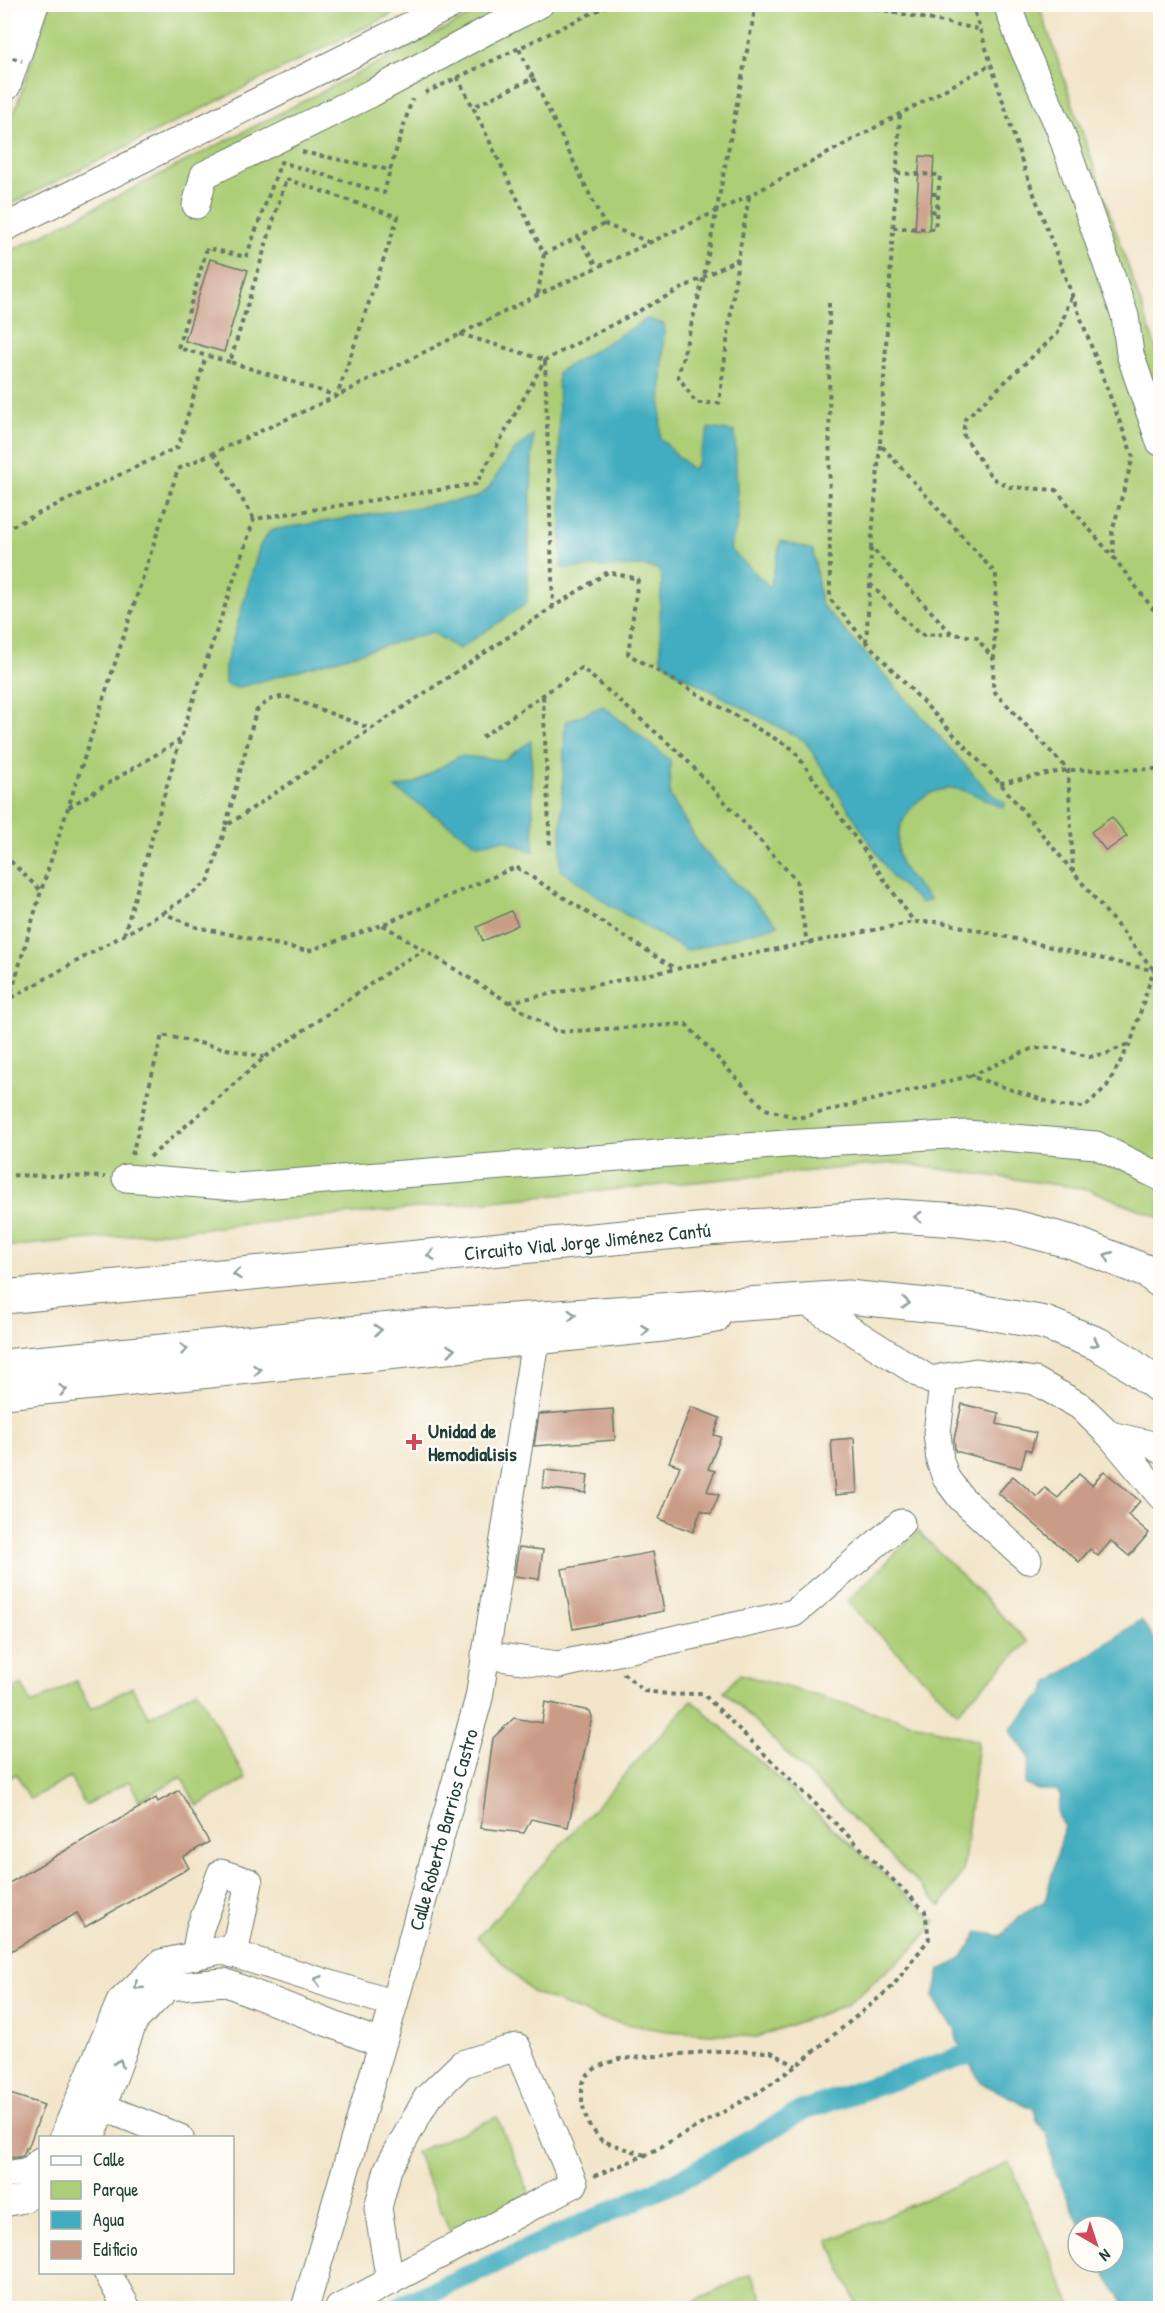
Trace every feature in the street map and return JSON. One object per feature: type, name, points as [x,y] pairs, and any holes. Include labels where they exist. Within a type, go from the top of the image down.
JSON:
[{"type":"main road","points":[[13,73],[32,4]]},
{"type":"main road","name":"Circuito Vial Jorge Jiménez Cantú","points":[[4,1297],[707,1229],[895,1216],[1011,1226],[1072,1242],[1148,1272],[1161,1281]]},
{"type":"main road","points":[[4,1366],[423,1326],[848,1297],[967,1309],[1045,1323],[1098,1344],[1131,1364],[1161,1387]]},
{"type":"street","points":[[4,228],[453,4]]},
{"type":"street","points":[[196,205],[204,175],[372,93],[540,4]]},
{"type":"street","points":[[1007,4],[1021,43],[1059,127],[1125,316],[1130,354],[1161,442]]},
{"type":"street","points":[[126,1178],[237,1187],[785,1144],[967,1134],[1096,1145],[1161,1177]]},
{"type":"street","points":[[4,1395],[663,1328],[848,1297]]},
{"type":"street","points":[[808,1303],[930,1380],[976,1372],[1035,1382],[1080,1406],[1110,1436],[1161,1495]]},
{"type":"street","name":"Calle Roberto Barrios Castro","points":[[315,2305],[382,2044],[479,1698],[535,1341]]},
{"type":"street","points":[[944,1377],[936,1432],[940,1461],[946,1479],[961,1498],[1028,1560]]},
{"type":"street","points":[[1110,1436],[1153,1445],[1161,1449]]},
{"type":"street","points":[[485,1655],[558,1665],[794,1613],[901,1522]]},
{"type":"street","points":[[195,1956],[200,1928],[221,1873],[249,1882],[234,1954]]},
{"type":"street","points":[[64,2136],[120,2002],[161,1964],[221,1950],[393,2004]]},
{"type":"street","points":[[92,2136],[134,2021],[168,1987],[224,1982],[382,2044]]},
{"type":"street","points":[[342,2029],[353,1992]]},
{"type":"street","points":[[339,2308],[390,2282],[574,2184],[517,2047],[462,2064],[427,2098],[388,2169],[378,2208],[390,2282]]},
{"type":"street","points":[[103,2107],[175,2136]]},
{"type":"street","points":[[4,2175],[30,2171],[39,2162]]},
{"type":"street","points":[[4,2203],[23,2199],[39,2191]]},
{"type":"street","points":[[108,2274],[128,2308]]},
{"type":"path","points":[[402,104],[612,4]]},
{"type":"path","points":[[749,196],[738,259],[719,403],[696,403],[678,376],[704,276],[756,4]]},
{"type":"path","points":[[869,4],[872,8],[978,29]]},
{"type":"path","points":[[972,4],[978,29],[992,64],[1023,165],[1133,457],[1112,532],[1114,558]]},
{"type":"path","points":[[519,49],[604,224],[649,243]]},
{"type":"path","points":[[4,55],[13,73]]},
{"type":"path","points":[[4,1018],[40,891],[178,469],[338,396],[597,266],[749,196],[992,64]]},
{"type":"path","points":[[458,77],[544,254],[538,295]]},
{"type":"path","points":[[472,107],[533,78]]},
{"type":"path","points":[[338,396],[178,348],[207,248],[246,257],[281,162],[384,193],[412,99]]},
{"type":"path","points":[[866,642],[900,115]]},
{"type":"path","points":[[311,147],[301,152],[390,170]]},
{"type":"path","points":[[893,228],[935,230],[938,194],[939,175],[896,173]]},
{"type":"path","points":[[230,362],[286,179],[398,217],[338,396]]},
{"type":"path","points":[[932,194],[938,194]]},
{"type":"path","points":[[931,211],[937,212]]},
{"type":"path","points":[[544,254],[604,224]]},
{"type":"path","points":[[578,237],[597,266]]},
{"type":"path","points":[[254,519],[476,484],[545,360],[738,259]]},
{"type":"path","points":[[1071,296],[1058,333],[965,419],[963,434],[992,478],[1009,487],[1056,490],[1161,618]]},
{"type":"path","points":[[829,303],[831,599],[866,642],[1000,783],[1154,969]]},
{"type":"path","points":[[460,334],[545,360]]},
{"type":"path","points":[[4,530],[178,447],[206,356]]},
{"type":"path","points":[[545,360],[553,607]]},
{"type":"path","points":[[880,444],[996,574],[993,690],[1068,770],[1073,871]]},
{"type":"path","points":[[124,934],[180,740],[254,519],[214,453]]},
{"type":"path","points":[[871,547],[952,634]]},
{"type":"path","points":[[226,826],[608,572],[638,579],[628,654],[794,749],[914,922]]},
{"type":"path","points":[[870,584],[920,635],[952,634],[976,637],[994,660]]},
{"type":"path","points":[[482,737],[582,668],[684,757],[796,880],[807,944]]},
{"type":"path","points":[[543,695],[550,849]]},
{"type":"path","points":[[4,1002],[163,913],[208,882],[226,826],[256,711],[269,700],[285,696],[373,729]]},
{"type":"path","points":[[69,808],[180,740]]},
{"type":"path","points":[[1000,783],[1068,770],[1161,769]]},
{"type":"path","points":[[4,855],[40,891]]},
{"type":"path","points":[[163,913],[196,927],[308,951],[383,925],[516,867],[674,968]]},
{"type":"path","points":[[509,1002],[914,922],[941,922],[1161,972]]},
{"type":"path","points":[[383,925],[557,1032],[686,1024],[765,1109],[798,1118],[970,1076],[1031,1049],[1053,1047],[1090,1057],[1108,1053],[1131,1042]]},
{"type":"path","points":[[4,1175],[126,1178],[265,1057],[401,963],[424,950]]},
{"type":"path","points":[[970,1076],[1061,1106],[1085,1107],[1107,1086],[1131,1042],[1161,950]]},
{"type":"path","points":[[126,1178],[162,1035],[265,1057]]},
{"type":"path","points":[[574,2184],[646,2155],[759,2092],[796,2066],[892,1987],[930,1939],[925,1911],[702,1693],[676,1695],[644,1691],[602,1655]]},
{"type":"path","points":[[646,2155],[602,2141],[588,2124],[582,2103],[582,2083],[587,2075],[597,2067],[619,2059],[719,2051],[771,2052],[796,2066]]},
{"type":"green space","points":[[50,4],[410,5],[5,207],[5,141]]},
{"type":"green space","points":[[491,5],[1039,5],[1160,360],[1160,1218],[1088,1189],[895,1163],[5,1247],[5,254]]},
{"type":"green space","points":[[918,1531],[1028,1642],[957,1712],[847,1602]]},
{"type":"green space","points":[[740,1674],[978,1741],[963,1871],[941,1906],[724,1691]]},
{"type":"green space","points":[[76,1681],[91,1709],[132,1687],[149,1717],[197,1690],[246,1779],[197,1806],[181,1777],[139,1800],[129,1781],[85,1805],[70,1778],[30,1799],[16,1774],[5,1780],[5,1695],[22,1685],[32,1704]]},
{"type":"green space","points":[[692,1700],[936,1922],[915,1947],[846,2005],[757,2037],[666,2031],[600,2019],[532,1992],[477,1938]]},
{"type":"green space","points":[[497,2117],[530,2195],[450,2231],[416,2152]]},
{"type":"green space","points":[[1009,2162],[1073,2308],[858,2308],[829,2241]]},
{"type":"green space","points":[[751,2274],[768,2308],[682,2308]]},
{"type":"water","points":[[647,319],[664,324],[660,438],[692,470],[697,463],[709,428],[735,432],[738,521],[730,549],[770,587],[781,541],[813,550],[821,604],[990,793],[1005,803],[1004,808],[962,790],[943,790],[929,794],[909,811],[898,836],[901,864],[930,900],[921,903],[892,877],[805,741],[678,673],[661,659],[662,579],[658,569],[643,566],[562,568],[558,372]]},
{"type":"water","points":[[533,435],[527,603],[459,649],[432,632],[237,688],[225,684],[225,667],[260,545],[271,530],[475,498],[487,490],[513,452]]},
{"type":"water","points":[[603,706],[670,760],[670,796],[702,849],[778,925],[687,951],[610,905],[560,869],[565,722]]},
{"type":"water","points":[[531,741],[534,852],[505,840],[477,844],[395,788],[415,783],[459,756],[504,760]]},
{"type":"water","points":[[1141,1620],[1160,1647],[1160,2308],[1127,2308],[1106,2274],[1126,2274],[1126,2214],[1075,2214],[1053,2167],[1047,2134],[1037,2121],[1034,2109],[981,2083],[957,2040],[955,2028],[941,2011],[934,1997],[940,1970],[962,1959],[978,1932],[1001,1936],[1020,1916],[1045,1901],[1065,1826],[1058,1813],[1061,1797],[1057,1790],[1037,1790],[1025,1784],[1030,1758],[1010,1730],[1045,1692],[1047,1684]]},
{"type":"building","points":[[920,156],[934,157],[929,231],[915,230]]},
{"type":"building","points":[[210,259],[248,270],[224,352],[185,341]]},
{"type":"building","points":[[1112,817],[1127,836],[1106,851],[1091,832]]},
{"type":"building","points":[[511,911],[518,925],[483,941],[477,927]]},
{"type":"building","points":[[962,1404],[999,1413],[997,1424],[1036,1433],[1031,1451],[1026,1449],[1021,1468],[955,1451],[954,1439]]},
{"type":"building","points":[[691,1407],[720,1418],[714,1435],[721,1437],[708,1469],[715,1471],[707,1491],[719,1495],[711,1514],[701,1510],[693,1532],[659,1519],[680,1466],[669,1462]]},
{"type":"building","points":[[613,1409],[615,1440],[534,1446],[539,1414]]},
{"type":"building","points":[[854,1438],[857,1493],[835,1495],[831,1440]]},
{"type":"building","points":[[545,1470],[588,1475],[586,1493],[543,1488]]},
{"type":"building","points":[[1104,1471],[1140,1501],[1128,1515],[1149,1533],[1129,1556],[1111,1541],[1098,1556],[1090,1549],[1079,1562],[998,1493],[1013,1476],[1037,1497],[1045,1488],[1058,1498],[1079,1474],[1092,1485]]},
{"type":"building","points":[[519,1547],[543,1550],[539,1579],[514,1576]]},
{"type":"building","points":[[653,1552],[664,1611],[573,1629],[562,1569]]},
{"type":"building","points":[[545,1702],[590,1711],[592,1717],[568,1827],[531,1819],[524,1833],[481,1828],[493,1738],[514,1718],[542,1723]]},
{"type":"building","points":[[179,1790],[209,1842],[183,1857],[189,1868],[85,1927],[77,1913],[4,1955],[4,1886],[156,1798],[158,1802]]},
{"type":"building","points":[[4,2092],[44,2105],[23,2156],[14,2158],[4,2154]]},
{"type":"waterway","points":[[396,2308],[676,2182],[804,2110],[966,2055]]},
{"type":"place","name":"Unidad de Hemodialisis","points":[[414,1442]]}]
